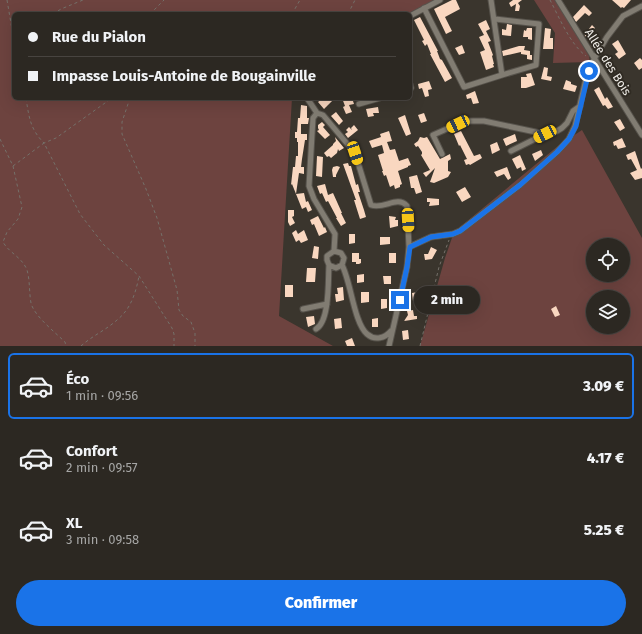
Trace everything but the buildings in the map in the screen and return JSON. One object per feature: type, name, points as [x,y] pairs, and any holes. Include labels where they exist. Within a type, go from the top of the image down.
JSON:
[{"type":"street","points":[[412,15],[440,0]]},
{"type":"street","points":[[491,0],[495,19],[502,75]]},
{"type":"street","name":"Allée des Bois","points":[[558,0],[642,135]]},
{"type":"street","points":[[410,247],[431,237],[453,234],[460,231],[520,185],[557,152],[569,139],[576,126],[585,82],[594,59],[607,37],[623,16],[642,6]]},
{"type":"street","points":[[424,8],[464,87],[536,65],[539,24],[495,19]]},
{"type":"street","points":[[309,100],[317,112],[323,115],[355,153],[371,204],[379,206],[399,201],[404,202],[408,206],[410,247],[407,267],[389,346]]},
{"type":"street","points":[[359,104],[373,100]]},
{"type":"street","points":[[511,150],[545,134],[562,128],[567,123],[573,111],[580,106]]},
{"type":"street","points":[[317,112],[313,118],[309,186],[314,199],[335,234],[334,251]]},
{"type":"street","points":[[442,154],[433,136],[458,124],[484,121],[545,134]]},
{"type":"street","points":[[328,265],[336,268],[342,265],[344,261],[343,256],[334,251]]},
{"type":"street","points":[[316,329],[320,327],[322,323],[327,304],[328,265],[326,260],[327,256],[334,251]]},
{"type":"street","points":[[342,265],[346,272],[359,320],[367,335],[382,338],[392,331]]},
{"type":"street","points":[[303,309],[327,304]]},
{"type":"path","points":[[7,0],[12,29]]},
{"type":"path","points":[[56,12],[83,0]]},
{"type":"path","points":[[152,12],[164,0]]},
{"type":"path","points":[[293,12],[300,0]]},
{"type":"path","points":[[349,12],[356,0]]},
{"type":"path","points":[[550,0],[581,53],[594,59]]},
{"type":"path","points":[[26,100],[30,123],[37,136],[44,143],[80,214],[104,245],[139,276],[172,328],[174,334],[174,346]]},
{"type":"path","points":[[14,166],[44,143],[56,138],[109,100]]},
{"type":"path","points":[[129,100],[122,122],[122,134],[157,218],[177,290],[179,310],[183,316],[191,322],[195,333],[195,346]]},
{"type":"path","points":[[0,139],[14,166],[22,207],[18,220],[6,232],[3,242],[6,248],[23,262],[27,270],[31,305],[37,314],[65,342],[66,346]]},
{"type":"path","points":[[420,346],[439,267],[446,246],[453,234]]},
{"type":"path","points":[[81,346],[90,338],[118,320],[136,292],[139,276]]},
{"type":"shaded area","points":[[0,0],[436,0],[411,12],[12,12],[12,100],[292,100],[279,316],[333,346],[0,346]]},
{"type":"shaded area","points":[[534,0],[556,0],[589,56],[590,62],[553,63],[555,33]]},
{"type":"shaded area","points":[[582,130],[642,238],[642,346],[420,346],[454,232],[558,146]]},
{"type":"route","points":[[400,300],[410,247],[431,237],[453,234],[460,231],[520,185],[557,152],[569,139],[576,126],[585,82],[589,71]]}]
